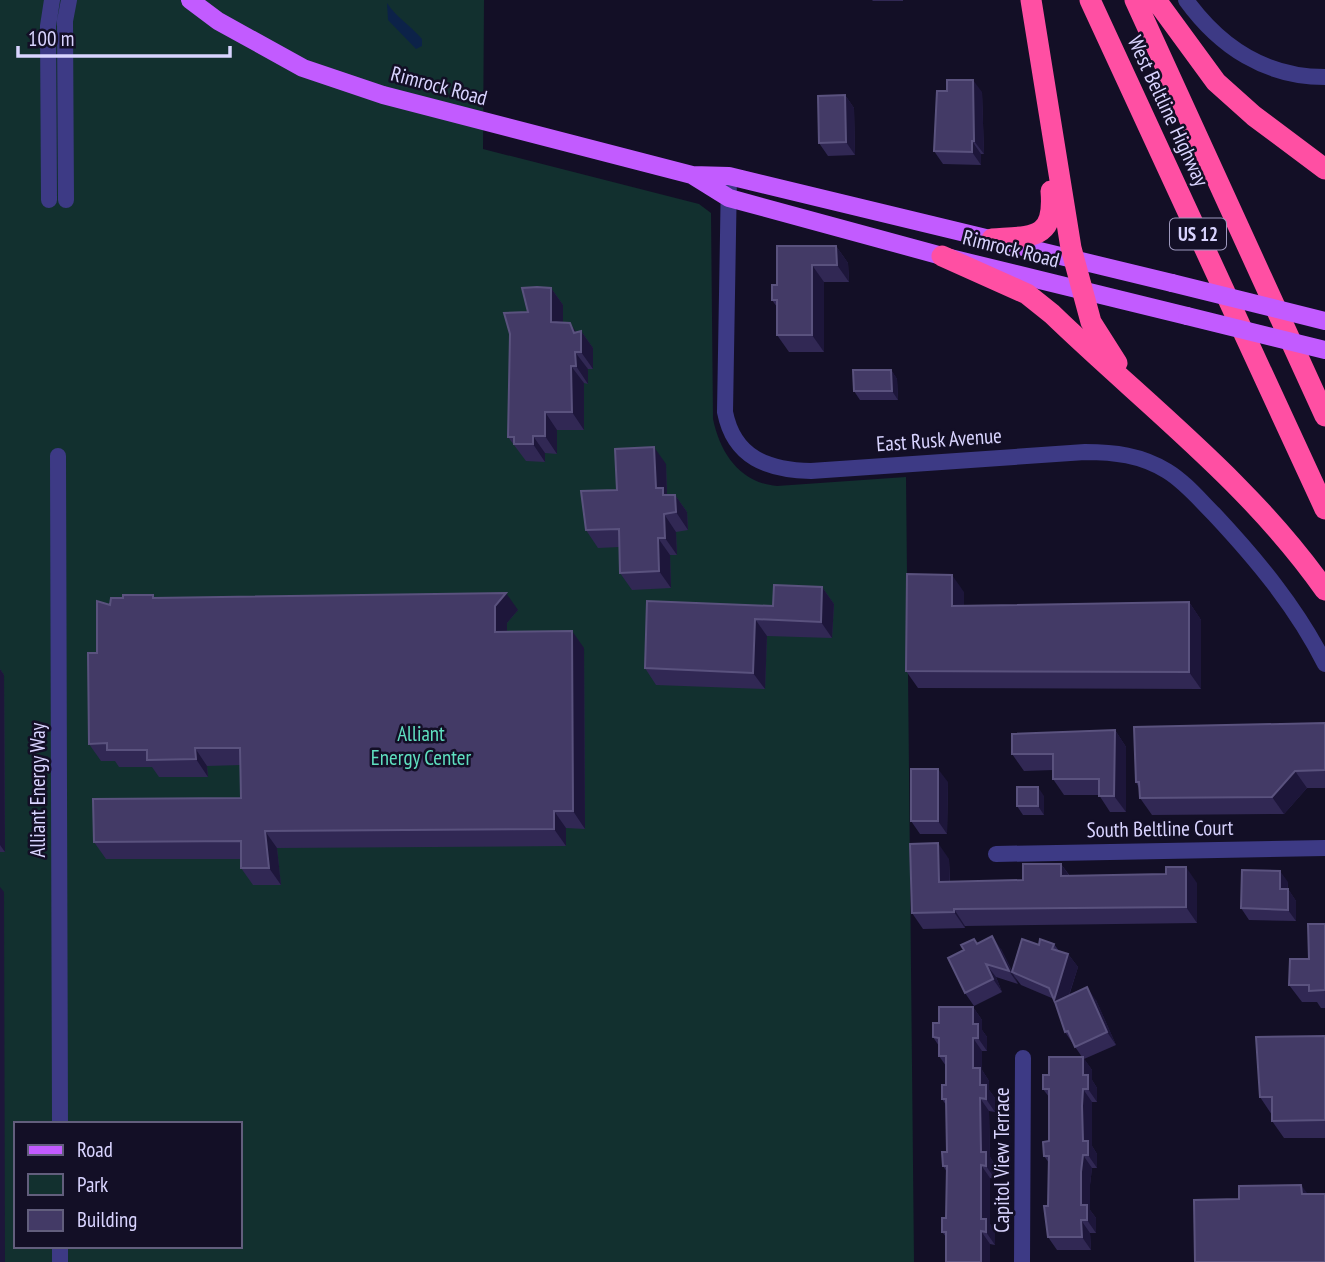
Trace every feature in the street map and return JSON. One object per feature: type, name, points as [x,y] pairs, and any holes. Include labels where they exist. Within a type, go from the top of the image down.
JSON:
[{"type":"highway","points":[[1031,0],[1074,260],[1091,322],[1104,348],[1149,403]]},
{"type":"highway","name":"West Beltline Highway","points":[[1090,0],[1325,509]]},
{"type":"highway","name":"West Beltline Highway","points":[[1135,0],[1325,416]]},
{"type":"highway","points":[[1156,0],[1216,82],[1254,116],[1325,169]]},
{"type":"highway","points":[[992,239],[1032,236],[1049,224],[1053,213],[1049,119]]},
{"type":"highway","points":[[942,256],[1027,294],[1149,403],[1266,514],[1325,590]]},
{"type":"main road","name":"Rimrock Road","points":[[190,0],[218,21],[303,68],[383,95],[692,175],[729,176],[1325,321]]},
{"type":"main road","name":"Rimrock Road","points":[[692,175],[729,198],[942,256],[1325,350]]},
{"type":"street","points":[[49,200],[48,37],[52,0]]},
{"type":"street","points":[[66,200],[65,21],[69,0]]},
{"type":"street","points":[[1186,0],[1222,42],[1254,62],[1286,74],[1325,77]]},
{"type":"street","name":"East Rusk Avenue","points":[[729,176],[725,412],[731,434],[751,458],[775,469],[800,471],[1085,452],[1109,452],[1147,461],[1179,479],[1256,561],[1303,625],[1325,664]]},
{"type":"street","name":"Alliant Energy Way","points":[[58,456],[60,1122]]},
{"type":"street","name":"South Beltline Court","points":[[996,854],[1325,848]]},
{"type":"street","name":"Capitol View Terrace","points":[[1022,1262],[1023,1058]]},
{"type":"green space","name":"Alliant Energy Center","points":[[0,0],[484,0],[483,149],[699,204],[711,213],[713,419],[721,443],[734,464],[752,479],[777,486],[906,477],[914,1262],[0,1262]]},
{"type":"water","points":[[387,3],[422,39],[422,46],[416,49],[388,20]]},
{"type":"building","points":[[947,80],[973,80],[972,152],[934,151],[937,91],[947,91]]},
{"type":"building","points":[[845,95],[846,142],[819,143],[818,96]]},
{"type":"building","points":[[777,246],[836,246],[837,265],[812,265],[812,335],[777,335],[777,300],[772,300],[772,285],[777,285]]},
{"type":"building","points":[[522,288],[551,288],[551,322],[570,323],[574,333],[581,331],[581,352],[575,352],[576,366],[571,366],[572,412],[545,412],[545,436],[533,436],[533,444],[514,444],[514,437],[508,437],[510,334],[504,313],[528,312]]},
{"type":"building","points":[[853,370],[891,370],[892,391],[854,391]]},
{"type":"building","points":[[654,447],[656,488],[663,488],[663,495],[675,495],[676,512],[664,514],[665,538],[658,538],[659,571],[620,573],[619,529],[586,530],[581,491],[617,490],[615,449]]},
{"type":"building","points":[[907,574],[952,575],[952,606],[1189,602],[1189,672],[906,671]]},
{"type":"building","points":[[774,585],[822,587],[821,622],[755,619],[753,673],[645,668],[647,601],[773,606]]},
{"type":"building","name":"Alliant Energy Center","points":[[506,593],[495,606],[495,632],[572,631],[573,811],[554,811],[554,829],[265,831],[269,868],[241,868],[241,841],[94,842],[93,799],[241,798],[240,748],[195,748],[196,759],[147,760],[147,750],[107,750],[107,743],[89,744],[88,653],[97,653],[97,601],[110,605],[111,598],[123,598],[123,595],[153,595],[153,598]]},
{"type":"building","points":[[1325,723],[1325,770],[1295,771],[1272,797],[1140,798],[1139,782],[1136,782],[1134,727]]},
{"type":"building","points":[[1115,730],[1114,796],[1099,796],[1099,779],[1053,779],[1053,754],[1012,754],[1012,734]]},
{"type":"building","points":[[911,769],[938,769],[938,821],[911,821]]},
{"type":"building","points":[[1017,787],[1038,787],[1038,806],[1017,806]]},
{"type":"building","points":[[938,843],[939,882],[1023,880],[1023,864],[1061,864],[1061,876],[1166,874],[1166,867],[1186,867],[1186,907],[954,909],[954,912],[912,913],[910,844]]},
{"type":"building","points":[[1242,870],[1280,871],[1280,889],[1288,889],[1288,910],[1241,908]]},
{"type":"building","points":[[1308,924],[1325,924],[1325,990],[1309,991],[1309,985],[1289,985],[1290,959],[1309,959]]},
{"type":"building","points":[[992,936],[1009,971],[986,964],[993,979],[965,993],[948,958],[964,950],[961,945],[974,939],[977,944]]},
{"type":"building","points":[[1022,939],[1039,945],[1040,939],[1054,944],[1052,949],[1068,954],[1054,1000],[1049,988],[1012,972]]},
{"type":"building","points":[[1087,987],[1107,1032],[1075,1047],[1068,1031],[1065,1032],[1055,1002]]},
{"type":"building","points":[[939,1007],[973,1007],[973,1024],[978,1024],[978,1038],[973,1038],[973,1068],[980,1068],[980,1085],[986,1085],[986,1099],[980,1098],[981,1152],[986,1152],[986,1166],[981,1165],[981,1219],[986,1219],[986,1232],[981,1231],[981,1262],[946,1262],[946,1232],[942,1232],[942,1218],[946,1218],[947,1166],[943,1166],[942,1152],[947,1152],[946,1099],[942,1099],[942,1085],[946,1085],[946,1056],[939,1056],[939,1038],[933,1037],[933,1023],[939,1023]]},
{"type":"building","points":[[1325,1036],[1325,1120],[1272,1121],[1272,1097],[1260,1097],[1256,1037]]},
{"type":"building","points":[[1049,1057],[1083,1057],[1083,1075],[1088,1075],[1088,1089],[1083,1089],[1082,1106],[1083,1141],[1088,1141],[1088,1155],[1083,1155],[1081,1172],[1081,1205],[1087,1205],[1087,1220],[1081,1220],[1082,1237],[1048,1237],[1044,1206],[1048,1206],[1049,1156],[1044,1156],[1043,1142],[1049,1141],[1049,1089],[1043,1089],[1043,1075],[1049,1075]]},
{"type":"building","points":[[1301,1185],[1302,1194],[1325,1194],[1325,1262],[1195,1262],[1194,1200],[1239,1199],[1239,1186]]}]
